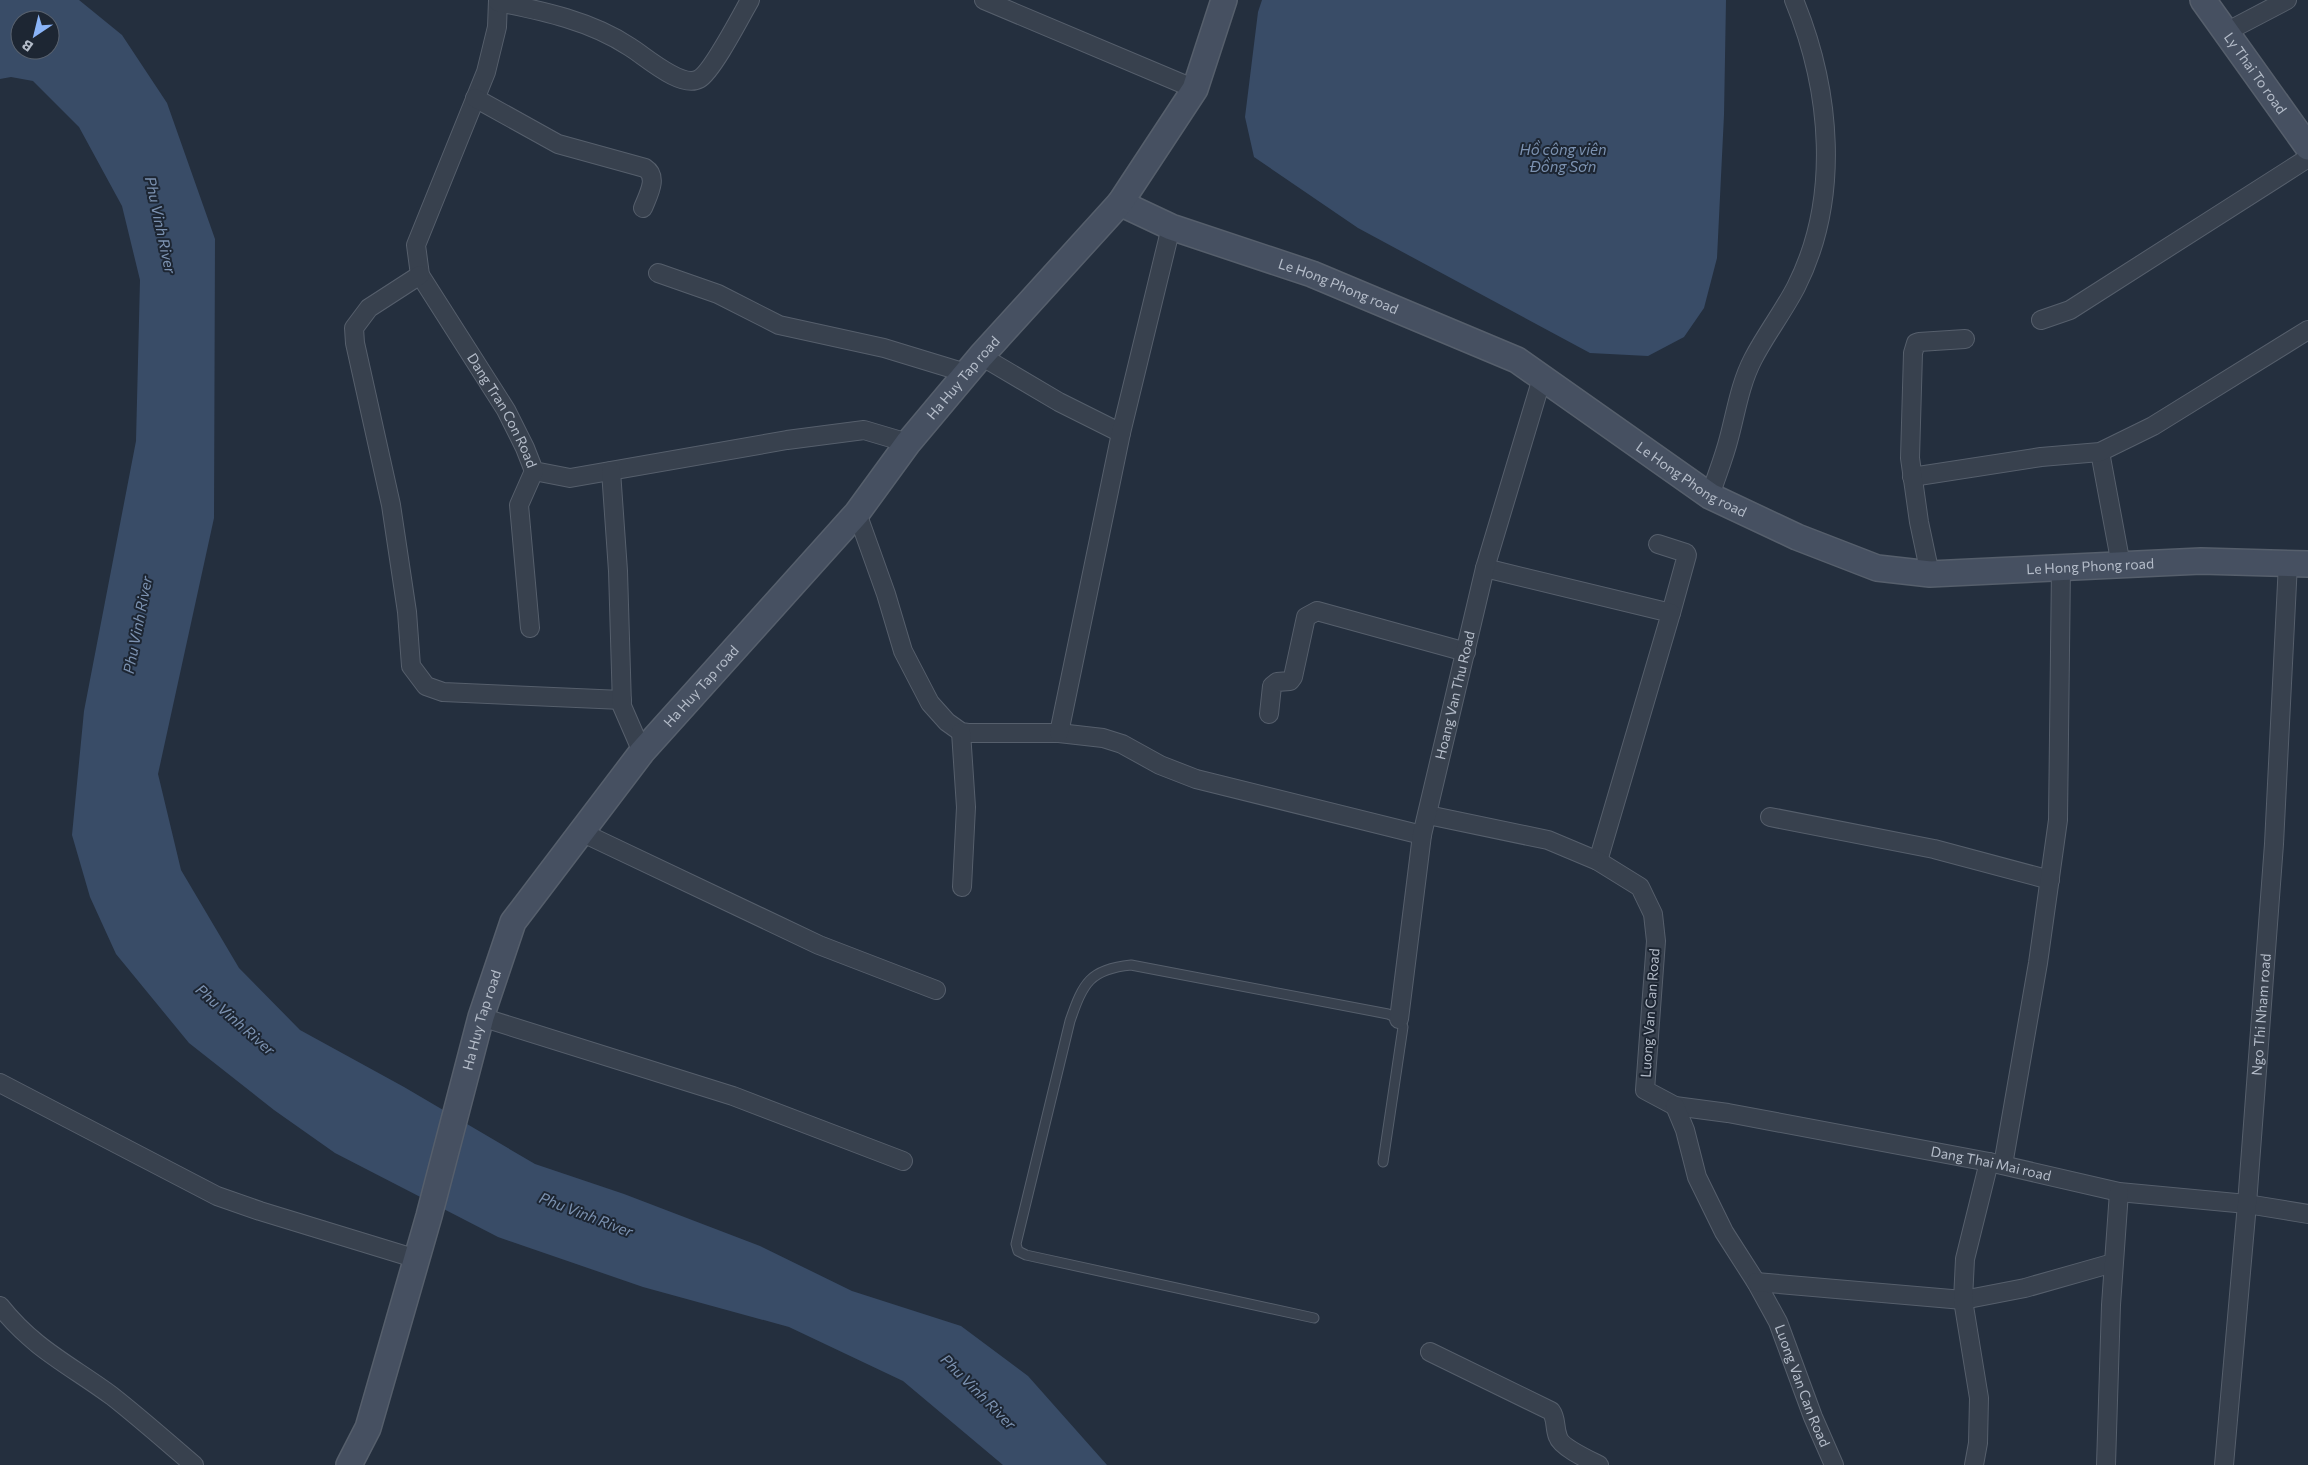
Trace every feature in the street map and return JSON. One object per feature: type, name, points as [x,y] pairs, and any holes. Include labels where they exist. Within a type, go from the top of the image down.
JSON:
[{"type":"main road","name":"Ha Huy Tap road","points":[[349,1465],[368,1428],[430,1216],[481,1017],[513,922],[642,752],[857,513],[908,443],[973,365],[1120,203],[1196,89],[1224,0]]},
{"type":"main road","name":"Ly Thai To road","points":[[2204,0],[2308,147]]},
{"type":"main road","name":"Le Hong Phong road","points":[[1120,203],[1172,226],[1312,274],[1518,360],[1710,496],[1796,537],[1877,568],[1930,574],[2201,561],[2298,564]]},
{"type":"street","points":[[498,1],[562,16],[607,34],[668,73],[684,81],[692,82],[707,72],[750,0]]},
{"type":"street","points":[[984,0],[1019,7],[1196,89]]},
{"type":"street","points":[[1710,496],[1728,440],[1740,390],[1753,359],[1796,287],[1817,236],[1825,181],[1825,114],[1814,61],[1794,0]]},
{"type":"street","points":[[2226,32],[2287,0]]},
{"type":"street","name":"Dang Tran Con Road","points":[[498,1],[497,27],[486,72],[416,244],[420,275],[506,410],[534,471],[570,478],[787,440],[864,430],[908,443]]},
{"type":"street","points":[[475,98],[558,144],[650,171],[653,179],[643,208]]},
{"type":"street","points":[[2041,320],[2070,310],[2308,158]]},
{"type":"street","points":[[1059,733],[1122,433],[1172,226]]},
{"type":"street","points":[[658,273],[718,294],[779,325],[973,365],[1059,402],[1122,433]]},
{"type":"street","points":[[420,275],[368,308],[354,328],[355,343],[391,505],[407,612],[411,666],[426,686],[442,692],[622,700]]},
{"type":"street","points":[[1912,477],[2041,457],[2100,452],[2153,426],[2308,330]]},
{"type":"street","points":[[1930,574],[1912,477],[1910,428],[1913,353],[1916,343],[1965,339]]},
{"type":"street","name":"Hoang Van Thu Road","points":[[1399,1019],[1422,835],[1485,568],[1542,378]]},
{"type":"street","points":[[2100,452],[2120,565]]},
{"type":"street","points":[[530,628],[519,504],[534,471]]},
{"type":"street","points":[[611,471],[618,571],[622,700],[627,722],[642,752]]},
{"type":"street","points":[[857,513],[913,672],[930,703],[948,722],[961,732],[1059,733],[1103,738],[1122,744],[1160,765],[1196,778],[1422,835]]},
{"type":"street","points":[[1598,861],[1687,555],[1686,552],[1658,544]]},
{"type":"street","name":"Ngo Thi Nham road","points":[[2224,1465],[2247,1204],[2274,844],[2298,564]]},
{"type":"street","points":[[1974,1465],[1978,1443],[1979,1398],[1963,1300],[1965,1259],[1996,1164],[2050,880],[2058,820],[2061,567]]},
{"type":"street","points":[[1485,568],[1671,613]]},
{"type":"street","points":[[1270,714],[1272,686],[1277,682],[1290,681],[1293,677],[1306,617],[1316,611],[1466,652]]},
{"type":"street","points":[[961,732],[966,807],[962,887]]},
{"type":"street","name":"Luong Van Can Road","points":[[1428,815],[1548,840],[1598,861],[1640,886],[1653,914],[1656,941],[1645,1090],[1675,1106],[1685,1130],[1698,1177],[1724,1232],[1756,1282],[1778,1322],[1812,1417],[1834,1465]]},
{"type":"street","points":[[1770,817],[1934,849],[2050,880]]},
{"type":"street","points":[[581,832],[819,945],[936,990]]},
{"type":"street","points":[[481,1017],[733,1096],[903,1161]]},
{"type":"street","points":[[0,1084],[217,1196],[417,1259]]},
{"type":"street","name":"Dang Thai Mai road","points":[[1675,1106],[1728,1114],[1996,1164],[2119,1192],[2247,1204],[2308,1214]]},
{"type":"street","points":[[2106,1465],[2106,1412],[2113,1263],[2119,1192]]},
{"type":"street","points":[[1756,1282],[1963,1300],[2025,1288],[2113,1263]]},
{"type":"street","points":[[0,1306],[13,1322],[40,1348],[112,1397],[194,1465]]},
{"type":"street","points":[[1430,1352],[1551,1410],[1555,1417],[1558,1438],[1563,1444],[1599,1465]]},
{"type":"lane","points":[[1314,1318],[1026,1255],[1018,1251],[1016,1244],[1070,1021],[1078,996],[1095,974],[1110,967],[1131,965],[1388,1014],[1399,1019],[1404,1027],[1383,1162]]},
{"type":"water","name":"Phu Vinh River","points":[[0,0],[79,0],[122,35],[167,103],[215,239],[214,518],[158,774],[181,870],[239,968],[300,1030],[404,1087],[535,1164],[624,1194],[760,1246],[852,1291],[961,1326],[1028,1376],[1107,1465],[1003,1465],[903,1381],[789,1327],[643,1287],[498,1237],[335,1153],[274,1110],[189,1043],[116,954],[90,897],[72,835],[84,711],[136,441],[140,280],[122,206],[79,127],[33,81],[11,77],[0,79]]},
{"type":"water","name":"Hồ công viên Đồng Sơn","points":[[1262,0],[1726,0],[1724,115],[1717,258],[1704,308],[1684,337],[1648,356],[1590,353],[1358,228],[1254,157],[1245,117],[1258,12]]}]
